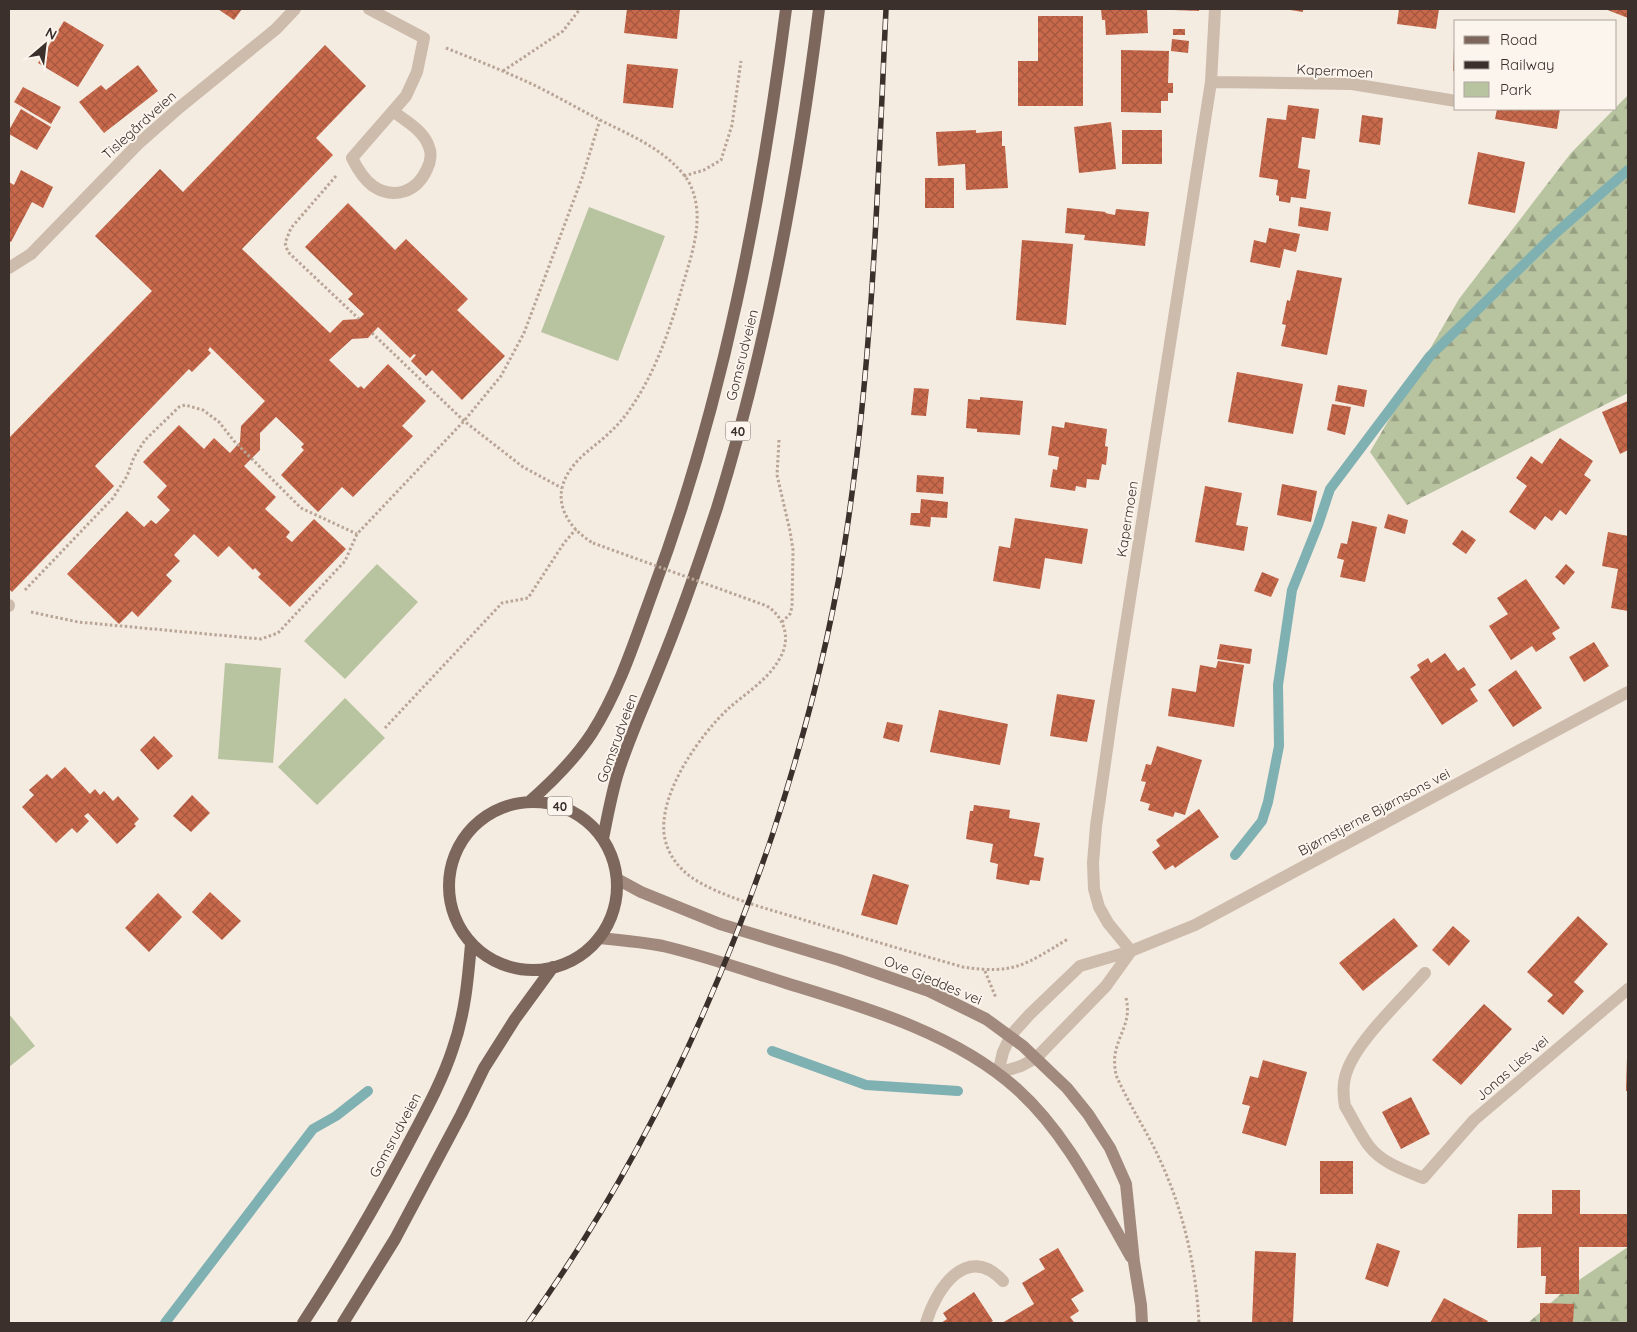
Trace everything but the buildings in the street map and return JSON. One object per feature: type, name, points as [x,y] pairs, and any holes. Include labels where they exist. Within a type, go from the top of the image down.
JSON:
[{"type":"main road","name":"Gomsrudveien","points":[[529,802],[568,766],[605,711],[628,658],[667,552],[701,443],[734,312],[768,137],[786,9]]},
{"type":"main road","name":"Gomsrudveien","points":[[603,839],[617,776],[699,564],[752,382],[785,232],[801,142],[819,9]]},
{"type":"main road","name":"40","points":[[529,802],[547,803],[564,807],[579,815],[603,839],[612,858],[617,879],[616,900],[610,920],[599,938],[586,951],[571,961],[553,967],[532,969],[507,965],[491,958],[471,944],[455,916],[450,897],[450,877],[454,857],[463,840],[481,820],[510,805],[529,802]]},
{"type":"main road","name":"Gomsrudveien","points":[[303,1323],[330,1283],[366,1222],[427,1108],[444,1072],[454,1047],[466,998],[471,944]]},
{"type":"main road","points":[[343,1323],[395,1239],[484,1068],[510,1027],[553,967]]},
{"type":"street","name":"Tislegårdveien","points":[[9,268],[31,254],[145,138],[276,29],[295,9]]},
{"type":"street","points":[[369,9],[424,38],[417,72],[406,96],[352,158],[360,174],[373,186],[389,192],[404,192],[416,186],[423,177],[430,163],[430,147],[421,134],[394,112]]},
{"type":"street","name":"Kapermoen","points":[[1131,951],[1108,923],[1094,888],[1093,863],[1096,826],[1211,82],[1215,9]]},
{"type":"street","name":"Kapermoen","points":[[1211,82],[1352,84],[1454,101]]},
{"type":"street","name":"Bjørnstjerne Bjørnsons vei","points":[[998,1073],[1003,1052],[1011,1036],[1030,1014],[1080,966],[1131,951],[1195,924],[1628,692]]},
{"type":"street","name":"Ove Gjeddes vei","points":[[617,879],[658,899],[720,924],[847,963],[928,991],[986,1019],[1011,1036],[1036,1058],[1072,1095],[1088,1114],[1110,1148],[1126,1184],[1142,1323]]},
{"type":"street","name":"Ove Gjeddes vei","points":[[599,938],[662,946],[700,956],[872,1011],[939,1038],[998,1073],[1038,1110],[1075,1157],[1134,1262]]},
{"type":"street","points":[[998,1073],[1021,1066],[1036,1058],[1106,986],[1131,951]]},
{"type":"street","name":"Jonas Lies vei","points":[[1425,973],[1358,1050],[1347,1070],[1344,1098],[1345,1106],[1370,1147],[1392,1164],[1423,1178],[1474,1120],[1628,989]]},
{"type":"street","points":[[926,1323],[930,1309],[940,1290],[953,1276],[965,1267],[976,1265],[987,1267],[994,1271],[1003,1281]]},
{"type":"path","points":[[503,72],[563,31],[580,9]]},
{"type":"path","points":[[424,38],[536,86],[647,144],[666,157],[684,176],[690,184],[696,202],[697,220],[695,237],[678,302],[652,370],[630,409],[616,426],[574,464],[562,488],[562,503],[566,516],[582,536],[593,542],[767,606],[775,611],[782,622],[786,644],[774,668],[714,724],[690,756],[674,786],[664,820],[664,832],[671,855],[678,867],[691,877],[723,893],[776,912],[964,968],[985,970],[1010,969],[1026,964],[1068,939]]},
{"type":"path","points":[[684,176],[704,170],[720,160],[732,125],[741,60]]},
{"type":"path","points":[[357,534],[301,508],[234,441],[219,422],[202,410],[185,405],[179,406],[145,440],[134,457],[127,476],[113,498],[9,606],[78,622],[261,640],[278,632],[345,561],[357,534],[464,420],[501,376],[524,333],[582,178],[600,120]]},
{"type":"path","points":[[352,158],[291,228],[285,243],[288,252],[359,319]]},
{"type":"path","points":[[372,333],[464,420],[523,467],[562,488]]},
{"type":"path","points":[[779,440],[776,475],[790,531],[792,550],[792,608],[790,614],[782,622]]},
{"type":"path","points":[[384,728],[502,603],[528,598],[564,543],[576,529]]},
{"type":"path","points":[[1124,993],[1128,1013],[1115,1054],[1116,1075],[1160,1161],[1175,1196],[1185,1226],[1194,1269],[1199,1323]]},
{"type":"green space","points":[[1628,95],[1628,393],[1407,505],[1370,452],[1459,299],[1571,153],[1613,110],[1617,110],[1617,106]]},
{"type":"green space","points":[[589,207],[665,236],[618,361],[541,332]]},
{"type":"green space","points":[[377,564],[418,602],[345,679],[304,641]]},
{"type":"green space","points":[[225,663],[281,668],[273,763],[218,759]]},
{"type":"green space","points":[[345,698],[385,738],[317,805],[278,767]]},
{"type":"green space","points":[[9,1014],[35,1046],[9,1067]]},
{"type":"green space","points":[[1628,1247],[1628,1323],[1528,1323],[1570,1286]]},
{"type":"waterway","points":[[1235,855],[1262,821],[1268,802],[1279,746],[1278,685],[1292,590],[1330,489],[1430,356],[1557,232],[1628,170]]},
{"type":"waterway","points":[[772,1051],[866,1085],[958,1091]]},
{"type":"waterway","points":[[165,1323],[313,1129],[336,1116],[368,1091]]},
{"type":"railway","points":[[528,1323],[567,1266],[603,1208],[669,1087],[698,1025],[750,898],[797,757],[835,601],[856,458],[869,330],[886,9]]}]
